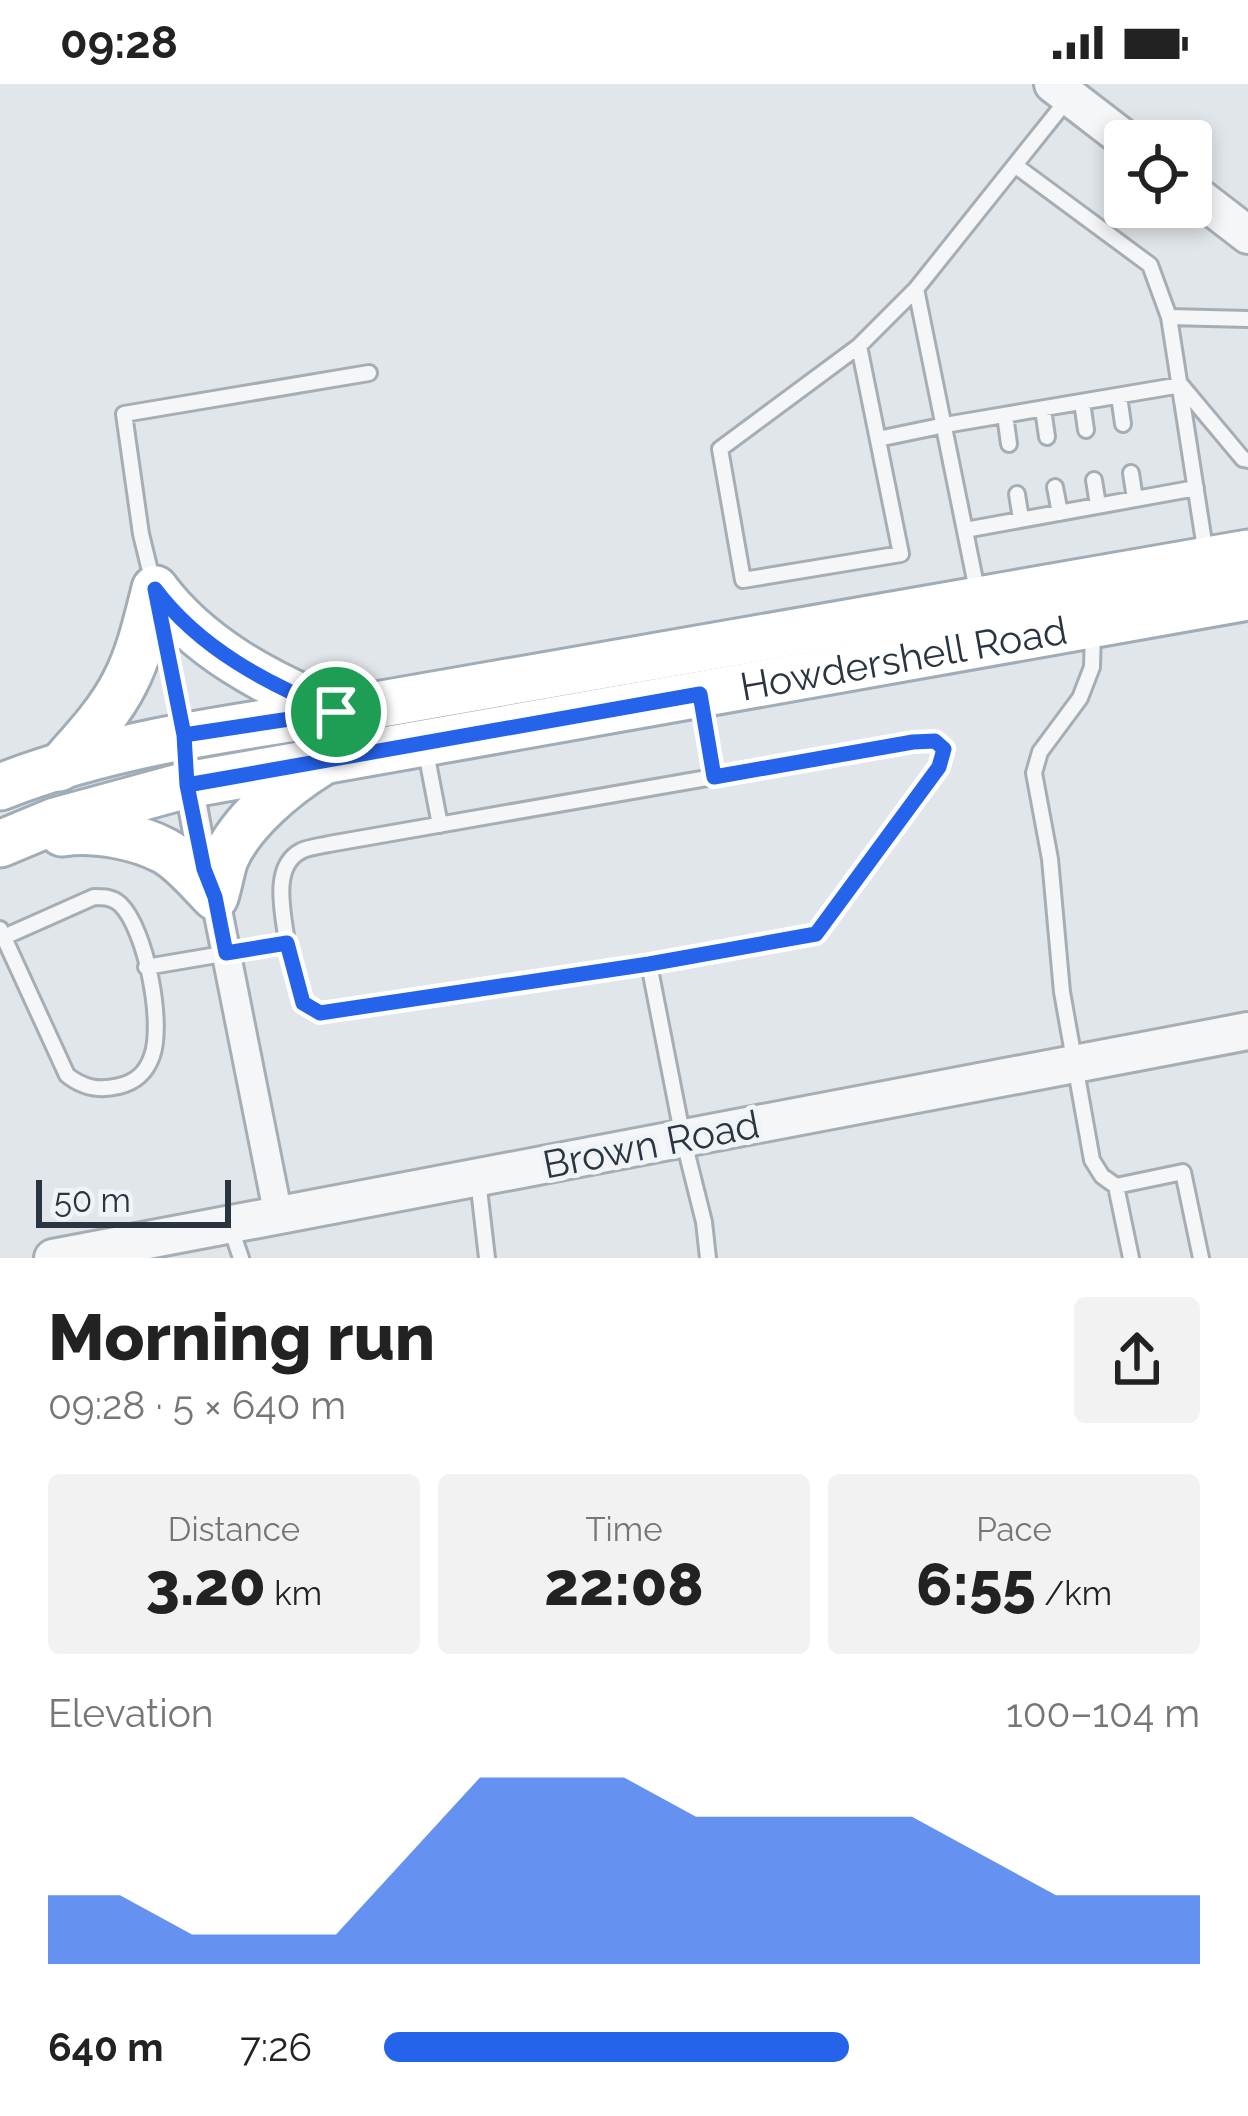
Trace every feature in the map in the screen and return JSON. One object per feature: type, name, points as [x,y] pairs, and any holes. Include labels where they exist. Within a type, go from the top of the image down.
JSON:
[{"type":"main road","name":"Howdershell Road","points":[[0,788],[59,767],[184,735],[1228,557]]},
{"type":"main road","points":[[155,589],[231,660],[285,691],[336,712]]},
{"type":"main road","points":[[59,767],[125,682],[155,589]]},
{"type":"main road","name":"Howdershell Road","points":[[2,844],[55,821],[187,785],[1248,597]]},
{"type":"main road","points":[[2,844],[77,831],[126,837],[167,852],[215,897],[226,857],[245,830],[282,790],[327,760]]},
{"type":"street","points":[[1061,90],[1104,123]]},
{"type":"street","points":[[1212,207],[1248,235]]},
{"type":"street","points":[[184,735],[187,785],[204,869],[215,897],[278,1214]]},
{"type":"street","name":"Brown Road","points":[[53,1258],[236,1241],[278,1214],[1248,1031]]},
{"type":"lane","points":[[859,346],[901,554],[743,580],[720,448],[859,346],[916,289],[1016,166],[1061,90]]},
{"type":"lane","points":[[1016,166],[1150,265],[1169,317],[1196,488],[1228,557]]},
{"type":"lane","points":[[916,289],[979,600]]},
{"type":"lane","points":[[1169,317],[1248,319]]},
{"type":"lane","points":[[184,735],[141,534],[124,414],[369,373]]},
{"type":"lane","points":[[878,440],[1181,385]]},
{"type":"lane","points":[[1181,385],[1248,460]]},
{"type":"lane","points":[[1119,396],[1123,424]]},
{"type":"lane","points":[[1082,402],[1086,430]]},
{"type":"lane","points":[[1043,409],[1047,437]]},
{"type":"lane","points":[[1005,415],[1009,444]]},
{"type":"lane","points":[[1131,473],[1135,499]]},
{"type":"lane","points":[[1094,480],[1098,505]]},
{"type":"lane","points":[[1055,487],[1060,513]]},
{"type":"lane","points":[[965,530],[1196,488]]},
{"type":"lane","points":[[1017,494],[1021,519]]},
{"type":"lane","points":[[1094,625],[1092,668],[1080,698],[1040,752],[1034,773],[1050,859],[1062,992],[1092,1160],[1116,1186],[1131,1258]]},
{"type":"lane","points":[[700,694],[714,777]]},
{"type":"lane","points":[[935,741],[944,749],[939,767],[816,934],[320,1013],[303,1003],[287,943],[283,871],[297,853],[440,825],[913,742],[935,741]]},
{"type":"lane","points":[[424,743],[440,825]]},
{"type":"lane","points":[[94,897],[118,902],[132,920],[156,1026],[154,1053],[145,1072],[131,1083],[94,1089],[67,1075],[2,933],[94,897]]},
{"type":"lane","points":[[146,967],[287,943]]},
{"type":"lane","points":[[649,964],[708,1258]]},
{"type":"lane","points":[[1116,1186],[1183,1172],[1201,1258]]},
{"type":"lane","points":[[477,1177],[487,1258]]},
{"type":"route","points":[[336,712],[184,735],[187,785],[700,694],[714,777],[913,742],[935,741],[944,749],[939,767],[816,934],[320,1013],[303,1003],[287,943],[226,953],[187,785],[184,735],[155,589],[231,660],[285,691],[336,712]]}]
